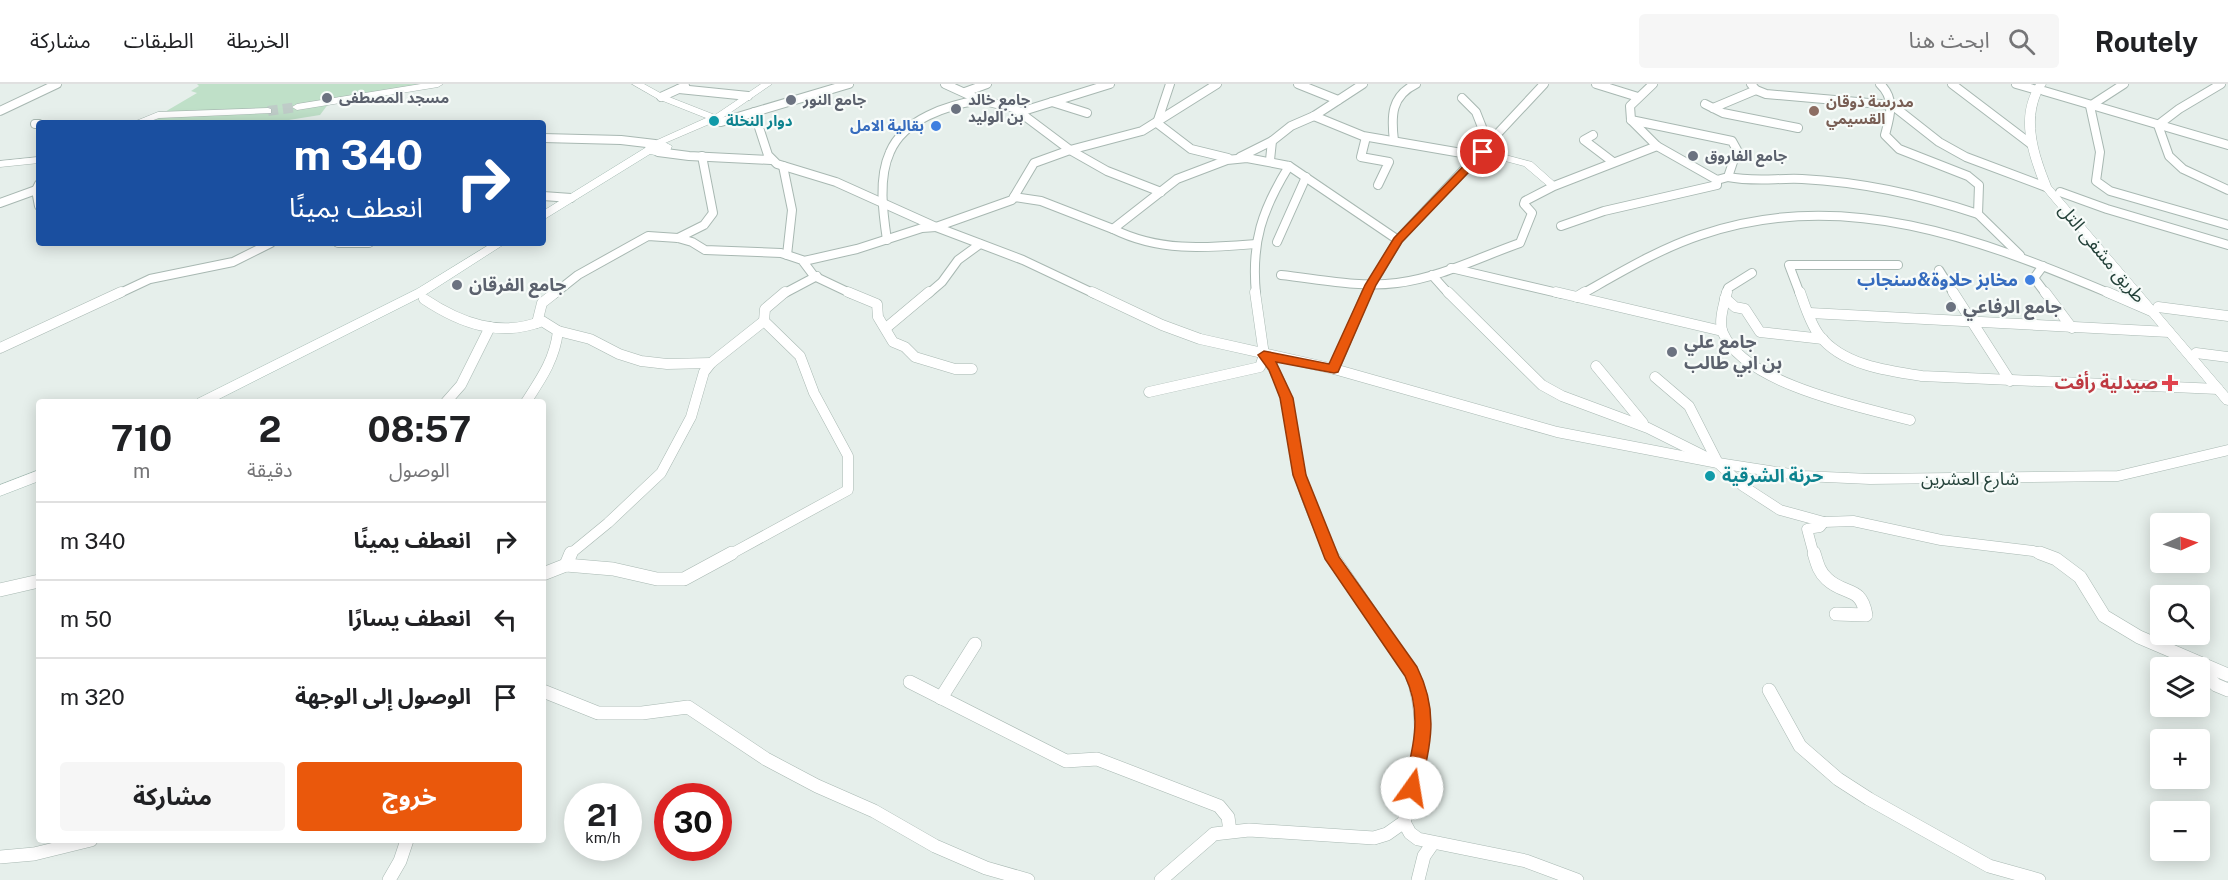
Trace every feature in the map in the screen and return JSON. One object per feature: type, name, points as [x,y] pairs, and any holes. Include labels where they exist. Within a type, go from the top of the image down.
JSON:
[{"type":"main road","points":[[546,214],[657,148]]},
{"type":"main road","points":[[546,222],[657,148]]},
{"type":"main road","points":[[208,399],[421,292],[495,246]]},
{"type":"main road","points":[[226,399],[321,354],[424,299],[507,246]]},
{"type":"main road","points":[[0,491],[36,476]]},
{"type":"main road","points":[[0,500],[36,486]]},
{"type":"street","points":[[40,84],[54,85]]},
{"type":"street","points":[[297,107],[438,84]]},
{"type":"street","points":[[637,84],[661,97],[716,120],[754,112],[849,84]]},
{"type":"street","points":[[661,97],[689,84]]},
{"type":"street","points":[[657,148],[716,120],[767,84]]},
{"type":"street","points":[[945,84],[980,100],[1014,108],[1070,150],[1107,171],[1161,192]]},
{"type":"street","points":[[965,92],[987,84]]},
{"type":"street","points":[[1020,112],[1110,84]]},
{"type":"street","points":[[1157,123],[1170,84]]},
{"type":"street","points":[[537,323],[542,303],[578,275],[648,236],[678,238],[692,242],[705,250],[787,255],[804,261],[857,249],[922,228],[936,227],[1012,200],[1034,163],[1070,150],[1142,131],[1217,84]]},
{"type":"street","points":[[1298,84],[1338,100]]},
{"type":"street","points":[[1113,229],[1177,179],[1234,159],[1272,141],[1291,126],[1314,116],[1363,84]]},
{"type":"street","points":[[1394,141],[1391,116],[1396,98],[1407,87],[1416,84]]},
{"type":"street","points":[[1334,369],[1370,285],[1398,240],[1484,151],[1544,84]]},
{"type":"street","points":[[1596,84],[1638,97]]},
{"type":"street","points":[[1653,84],[1630,106],[1631,120],[1657,146],[1717,180],[1728,177],[1742,181],[1769,178],[1803,180],[1899,191],[1978,214],[2024,258]]},
{"type":"street","points":[[1880,84],[1887,89],[1892,105],[1885,135],[1899,149],[1968,176],[1979,185],[1978,214]]},
{"type":"street","points":[[1952,84],[2031,144]]},
{"type":"street","points":[[2016,84],[2043,87],[2090,106],[2228,145]]},
{"type":"street","points":[[2090,106],[2124,84]]},
{"type":"street","points":[[2158,125],[2179,109],[2221,84]]},
{"type":"street","points":[[0,111],[54,85]]},
{"type":"street","points":[[1798,128],[1723,112],[1709,106],[1754,87],[1766,94],[1892,105],[1939,142],[1966,157],[2046,187]]},
{"type":"street","name":"طريق مشفى التل","points":[[2043,87],[2030,108],[2031,144],[2046,187],[2196,353],[2223,388],[2228,401]]},
{"type":"street","name":"طريق مشفى التل","points":[[2043,87],[2037,114],[2040,154],[2060,192],[2155,309],[2169,332],[2223,388]]},
{"type":"street","points":[[1072,108],[1097,88]]},
{"type":"street","points":[[679,89],[748,96]]},
{"type":"street","points":[[1462,98],[1476,112],[1484,151]]},
{"type":"street","points":[[887,240],[882,202],[889,155],[893,144],[910,129],[944,107],[980,100]]},
{"type":"street","points":[[1051,102],[1087,113]]},
{"type":"street","points":[[2090,106],[2100,152],[2096,181],[2100,186],[2228,225]]},
{"type":"street","points":[[144,120],[158,115],[268,111]]},
{"type":"street","points":[[754,112],[765,150],[771,159],[783,166],[836,182],[936,227],[1023,260],[1162,325],[1200,339],[1334,369],[1557,432],[1719,462]]},
{"type":"street","points":[[1314,116],[1366,137],[1484,151],[1528,164],[1554,186]]},
{"type":"street","points":[[1631,120],[1732,141],[1737,150],[1728,177]]},
{"type":"street","points":[[1157,123],[1191,149],[1234,159],[1270,160],[1289,166],[1398,240]]},
{"type":"street","points":[[2158,125],[2169,156],[2183,169],[2228,190]]},
{"type":"street","points":[[1593,135],[1584,140],[1613,162]]},
{"type":"street","points":[[1366,137],[1361,157],[1389,162],[1378,185]]},
{"type":"street","points":[[546,138],[604,141],[616,145],[657,148],[702,156],[771,159]]},
{"type":"street","points":[[1270,160],[1272,141]]},
{"type":"street","points":[[1281,275],[1370,285],[1398,283],[1431,275],[1520,243],[1532,213],[1524,204],[1525,201],[1554,186],[1657,146]]},
{"type":"street","points":[[678,238],[704,225],[713,213],[710,185],[703,169],[702,156]]},
{"type":"street","points":[[0,164],[36,160]]},
{"type":"street","points":[[783,166],[792,210],[787,255]]},
{"type":"street","points":[[1149,392],[1260,367],[1264,355],[1254,261],[1255,244],[1265,212],[1289,166]]},
{"type":"street","points":[[1277,242],[1306,177]]},
{"type":"street","points":[[1561,226],[1604,211],[1717,185],[1717,180]]},
{"type":"street","points":[[0,203],[36,187]]},
{"type":"street","points":[[2060,192],[2107,209],[2228,245]]},
{"type":"street","points":[[546,196],[571,198]]},
{"type":"street","points":[[1014,197],[1041,201],[1113,229],[1130,240],[1197,248],[1255,244]]},
{"type":"street","points":[[1577,297],[1641,261],[1688,240],[1741,223],[1798,216],[1862,216],[1922,227],[2024,258],[2155,309],[2228,316]]},
{"type":"street","points":[[886,327],[942,282],[958,260],[980,244]]},
{"type":"street","points":[[0,348],[150,279],[233,262],[265,246]]},
{"type":"street","points":[[804,261],[805,267],[817,276],[877,304],[878,317],[893,342],[905,347],[915,357],[955,369],[972,369]]},
{"type":"street","points":[[1822,339],[1789,265],[1898,265]]},
{"type":"street","points":[[2043,266],[2034,278],[2072,328]]},
{"type":"street","points":[[1451,268],[1722,331]]},
{"type":"street","points":[[1939,270],[2010,381]]},
{"type":"street","points":[[1752,273],[1728,288],[1725,298],[1722,331],[1734,349],[1758,370],[1835,401],[1910,420]]},
{"type":"street","points":[[1431,275],[1542,385],[1562,396],[1647,428],[1719,462]]},
{"type":"street","points":[[566,565],[569,555],[608,523],[661,473],[692,417],[704,372],[711,363],[764,321],[765,309],[785,292],[817,276]]},
{"type":"street","points":[[1725,298],[1735,307],[1745,309],[1760,332],[1822,339],[1847,356],[1880,369],[1922,376],[2010,381],[2223,388]]},
{"type":"street","points":[[424,299],[453,317],[490,327],[516,329],[542,321],[558,331],[598,342],[604,348],[639,361],[672,366],[682,363],[711,363]]},
{"type":"street","points":[[1810,313],[2169,332]]},
{"type":"street","points":[[546,573],[566,565],[613,569],[657,579],[684,579],[848,490],[848,456],[814,393],[800,356],[764,321]]},
{"type":"street","points":[[449,399],[461,385],[490,327]]},
{"type":"street","points":[[528,399],[549,366],[556,349],[558,331]]},
{"type":"street","points":[[2196,353],[2228,357]]},
{"type":"street","points":[[1161,880],[1214,834],[1249,830],[1374,838],[1387,834],[1404,822],[1424,741],[1424,720],[1419,687],[1411,672],[1332,559],[1299,475],[1287,398],[1275,368],[1264,355]]},
{"type":"street","points":[[1596,366],[1647,428]]},
{"type":"street","points":[[1655,377],[1689,406],[1719,462],[1743,486],[1780,510],[1824,522],[1853,521],[1879,525],[1941,540],[2033,551],[2056,559],[2080,577],[2104,616],[2139,637],[2180,657]]},
{"type":"street","name":"شارع العشرين","points":[[1719,462],[1803,476],[1870,479],[2118,476],[2225,449]]},
{"type":"street","points":[[1824,522],[1820,527],[1808,529],[1820,572],[1827,582],[1858,594],[1867,612],[1866,615],[1856,617],[1836,614]]},
{"type":"street","points":[[0,590],[36,582]]},
{"type":"street","points":[[941,698],[975,644]]},
{"type":"street","points":[[2210,669],[2228,675]]},
{"type":"street","points":[[2210,679],[2216,685],[2228,690]]},
{"type":"street","points":[[910,682],[1066,761],[1097,759],[1219,806],[1228,817],[1230,831]]},
{"type":"street","points":[[1769,690],[1800,746],[1838,778],[1869,799],[1989,866],[2039,880]]},
{"type":"street","points":[[546,691],[598,713],[642,713],[688,707],[766,759],[817,786],[874,811],[935,846],[986,868],[1028,880]]},
{"type":"street","points":[[1404,822],[1410,833],[1418,839],[1526,861],[1577,880]]},
{"type":"street","points":[[0,857],[34,854],[79,843]]},
{"type":"street","points":[[389,880],[400,861],[406,843]]},
{"type":"street","points":[[1418,880],[1424,856],[1433,843]]},
{"type":"green space","points":[[197,84],[422,84],[332,99],[320,115],[289,120],[151,120],[197,93],[191,91],[199,86]]},
{"type":"tunnel","points":[[268,111],[297,107]]},
{"type":"place","name":"مسجد المصطفى","points":[[327,98]]},
{"type":"place","name":"جامع النور","points":[[791,100]]},
{"type":"place","name":"جامع خالد بن الوليد","points":[[956,109]]},
{"type":"place","name":"مدرسة ذوقان القسيمي","points":[[1814,111]]},
{"type":"place","name":"دوار النخلة","points":[[714,121]]},
{"type":"place","name":"بقالية الامل","points":[[936,126]]},
{"type":"place","name":"جامع الفاروق","points":[[1693,156]]},
{"type":"place","name":"مخابز حلاوة&سنجاب","points":[[2030,280]]},
{"type":"place","name":"جامع الفرقان","points":[[457,285]]},
{"type":"place","name":"جامع الرفاعي","points":[[1951,307]]},
{"type":"place","name":"جامع علي بن ابي طالب","points":[[1672,352]]},
{"type":"place","name":"صيدلية رأفت","points":[[2170,383]]},
{"type":"place","name":"حرنة الشرقية","points":[[1710,476]]},
{"type":"route","points":[[1412,788],[1424,741],[1424,720],[1419,687],[1411,672],[1332,559],[1299,475],[1287,398],[1275,368],[1264,355],[1334,369],[1370,285],[1398,240],[1483,152]]}]
